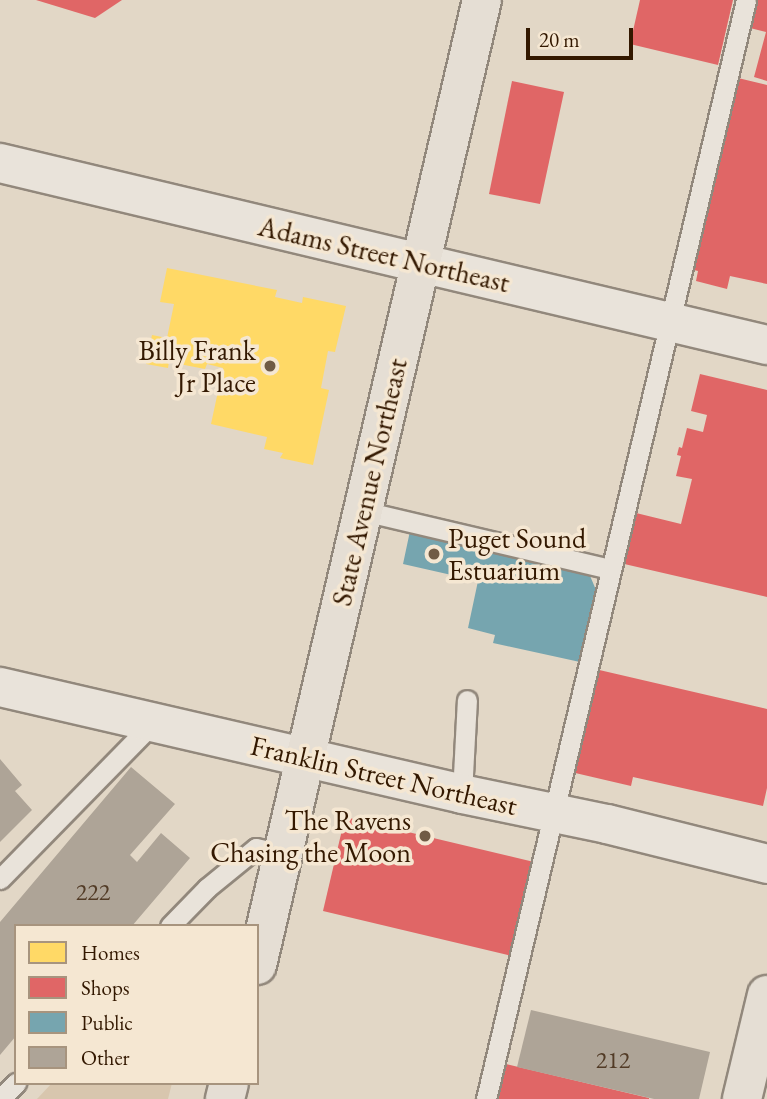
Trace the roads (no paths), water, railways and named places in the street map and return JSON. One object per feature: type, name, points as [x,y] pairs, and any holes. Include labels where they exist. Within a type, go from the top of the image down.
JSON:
[{"type":"main road","name":"State Avenue Northeast","points":[[259,956],[482,0]]},
{"type":"main road","points":[[742,1099],[767,995]]},
{"type":"street","name":"Adams Street Northeast","points":[[0,163],[767,345]]},
{"type":"street","name":"Franklin Street Northeast","points":[[0,687],[462,794],[552,812],[767,864]]},
{"type":"lane","points":[[486,1099],[746,0]]},
{"type":"lane","points":[[363,512],[610,569]]},
{"type":"lane","points":[[462,794],[467,700]]},
{"type":"lane","points":[[0,879],[153,723]]},
{"type":"lane","points":[[172,924],[207,888],[256,848],[283,854]]},
{"type":"lane","points":[[1,1099],[14,1085]]},
{"type":"place","name":"Billy Frank Jr Place","points":[[270,366]]},
{"type":"place","name":"Puget Sound Estuarium","points":[[434,554]]},
{"type":"place","name":"The Ravens Chasing the Moon","points":[[425,836]]}]
